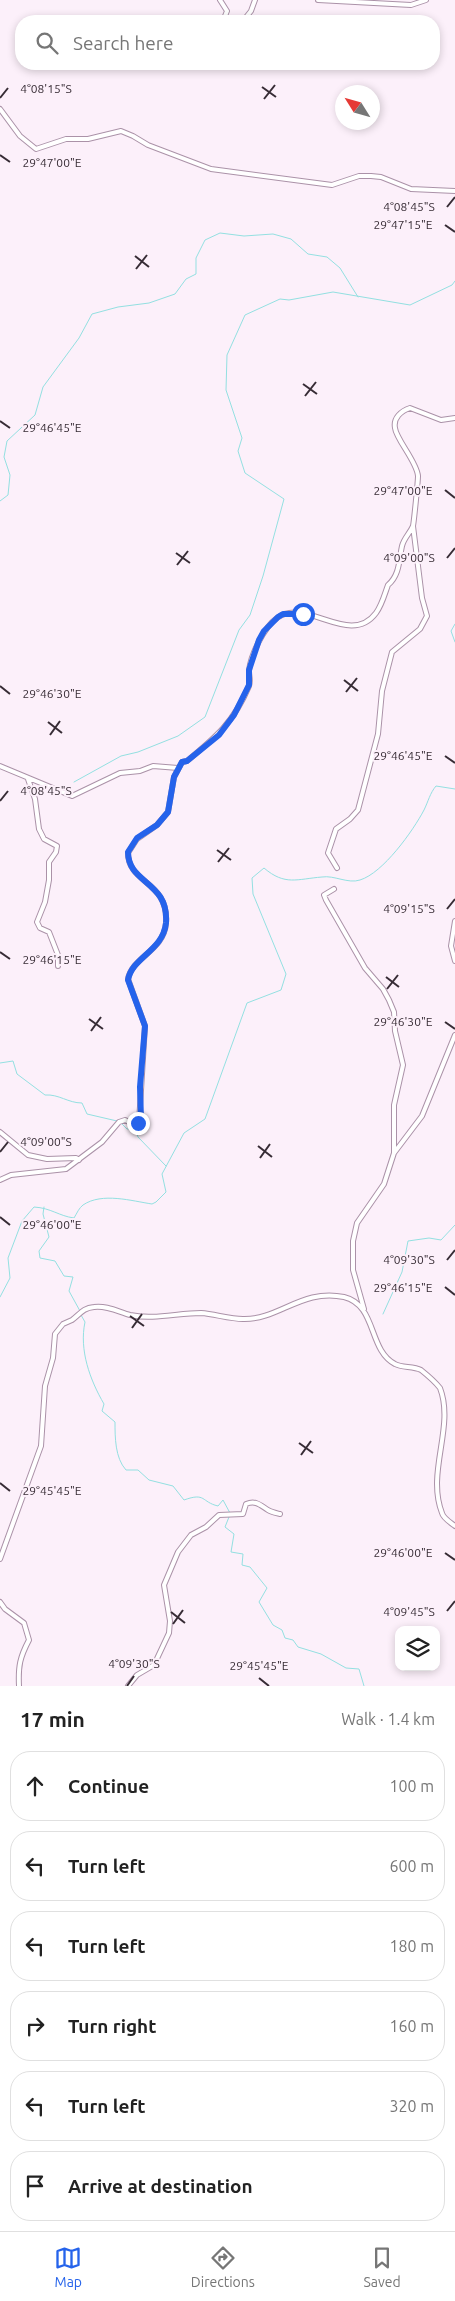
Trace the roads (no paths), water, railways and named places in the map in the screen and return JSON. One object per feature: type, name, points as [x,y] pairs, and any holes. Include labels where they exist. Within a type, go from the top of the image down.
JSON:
[{"type":"street","points":[[220,0],[227,11],[225,15]]},
{"type":"street","points":[[248,15],[255,0]]},
{"type":"street","points":[[318,0],[411,4],[426,0]]},
{"type":"street","points":[[0,109],[18,134],[36,149],[66,139],[88,139],[121,131],[148,146],[211,169],[332,185],[359,176],[371,176],[381,177],[411,189],[455,191]]},
{"type":"street","points":[[337,868],[328,853],[336,829],[350,819],[358,810],[378,734],[382,691],[392,652],[420,629],[426,616],[412,526],[418,476],[396,432],[396,418],[401,412],[410,408],[441,420],[455,418]]},
{"type":"street","points":[[0,1180],[11,1175],[62,1170],[79,1160],[102,1142],[119,1122],[125,1120],[133,1124],[138,1123],[141,1119],[140,1087],[145,1026],[128,980],[136,966],[159,942],[166,921],[160,894],[136,873],[130,863],[128,852],[137,838],[157,825],[168,812],[171,789],[182,762],[187,761],[219,735],[234,715],[249,685],[249,670],[259,640],[270,624],[278,617],[290,614],[314,615],[347,626],[376,614],[388,584],[392,582],[400,565],[402,544],[412,526]]},
{"type":"street","points":[[0,766],[72,796],[120,773],[140,771],[153,766],[178,768]]},
{"type":"street","points":[[28,778],[37,810],[39,829],[44,838],[57,846],[56,852],[49,862],[49,880],[38,922],[40,928],[49,932],[58,955],[58,966]]},
{"type":"street","points":[[334,889],[324,895],[370,975],[383,988],[394,1012],[395,1031],[403,1065],[394,1105],[394,1153],[384,1184],[357,1223],[353,1241],[353,1270],[364,1311],[383,1354],[395,1364],[420,1370],[440,1388],[450,1411]]},
{"type":"street","points":[[455,921],[451,952],[455,962]]},
{"type":"street","points":[[394,1153],[422,1116],[455,1035]]},
{"type":"street","points":[[0,1132],[28,1155],[47,1159],[76,1158],[79,1160]]},
{"type":"street","points":[[0,1559],[41,1446],[45,1386],[52,1358],[55,1334],[59,1328],[72,1320],[81,1310],[95,1306],[116,1310],[129,1315],[203,1313],[241,1319],[254,1318],[302,1299],[324,1295],[346,1298],[364,1311]]},
{"type":"street","points":[[450,1426],[441,1461],[438,1492],[442,1515],[455,1526]]},
{"type":"street","points":[[128,1686],[137,1675],[151,1668],[160,1656],[169,1633],[170,1621],[164,1585],[178,1552],[191,1535],[206,1527],[219,1515],[243,1514],[246,1504],[251,1502],[263,1504],[268,1510],[280,1514]]},
{"type":"street","points":[[0,1602],[27,1626],[29,1640],[22,1650],[18,1667],[19,1686]]},
{"type":"waterway","points":[[0,501],[8,495],[10,475],[4,457],[7,441],[35,415],[43,387],[79,338],[92,314],[118,307],[149,303],[175,294],[186,279],[196,274],[196,258],[205,240],[220,233],[244,236],[273,234],[291,239],[308,254],[327,257],[340,268],[358,297]]},
{"type":"waterway","points":[[74,782],[121,756],[138,752],[178,736],[205,717],[239,630],[250,615],[263,576],[284,499],[245,473],[238,451],[242,438],[226,390],[227,355],[245,315],[280,299],[289,300],[333,292],[410,305],[452,285],[455,281]]},
{"type":"waterway","points":[[455,624],[451,631],[455,642]]},
{"type":"waterway","points":[[0,1297],[10,1278],[8,1258],[22,1221],[34,1207],[74,1218],[82,1206],[91,1201],[117,1198],[152,1204],[166,1192],[162,1174],[184,1133],[205,1119],[247,1003],[281,990],[286,974],[253,894],[252,878],[264,868],[271,874],[292,880],[327,877],[351,881],[360,880],[378,869],[405,840],[419,819],[436,786],[455,789]]},
{"type":"waterway","points":[[0,1063],[13,1061],[17,1074],[45,1095],[82,1103],[87,1114],[117,1121]]},
{"type":"waterway","points":[[121,1123],[127,1129],[135,1129],[138,1137],[166,1166]]},
{"type":"waterway","points":[[44,1207],[43,1214],[49,1237],[39,1251],[40,1258],[55,1261],[64,1276],[73,1277],[69,1291],[80,1311]]},
{"type":"waterway","points":[[383,1314],[402,1272],[408,1241],[429,1238],[441,1240],[455,1225]]},
{"type":"waterway","points":[[81,1315],[85,1322],[83,1343],[87,1365],[94,1385],[104,1404],[102,1411],[115,1422],[116,1441],[122,1465],[126,1470],[138,1470],[149,1480],[173,1486],[184,1500],[200,1497],[218,1506],[223,1500],[230,1513]]},
{"type":"waterway","points":[[229,1517],[225,1527],[234,1534],[231,1552],[243,1554],[242,1565],[250,1567],[267,1588],[259,1602],[273,1625],[282,1630],[285,1638],[293,1640],[298,1647],[321,1654],[346,1668],[359,1669],[364,1686]]}]
